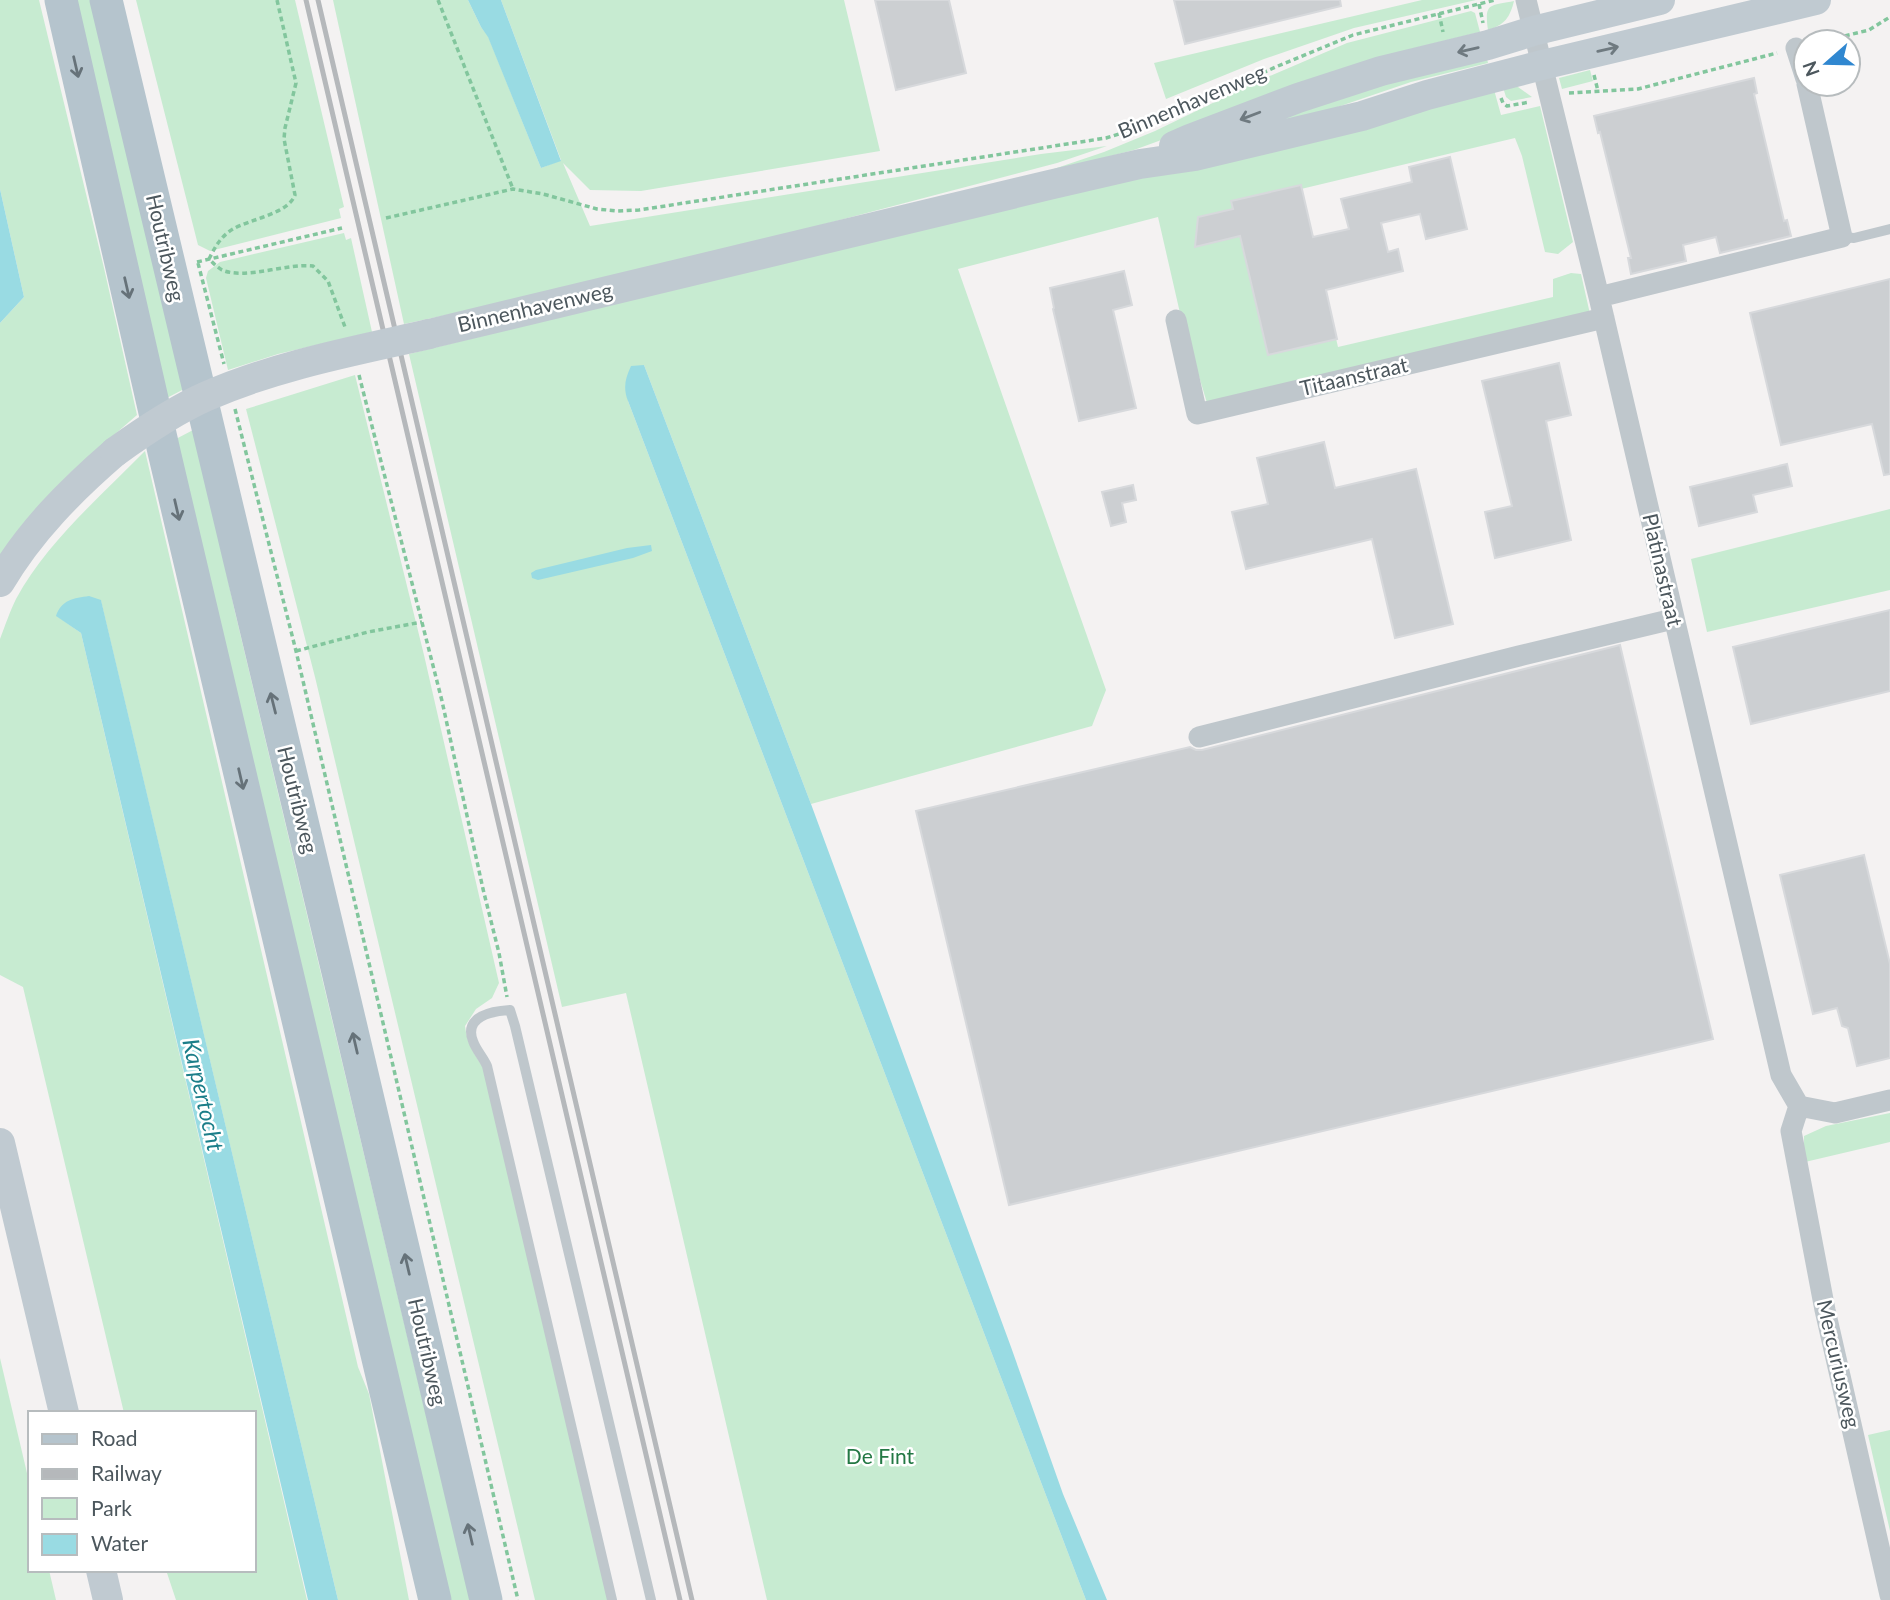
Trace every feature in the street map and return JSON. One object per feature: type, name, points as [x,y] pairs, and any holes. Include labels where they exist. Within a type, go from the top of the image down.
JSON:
[{"type":"main road","points":[[61,0],[165,457],[435,1600]]},
{"type":"main road","name":"Houtribweg","points":[[106,0],[486,1600]]},
{"type":"main road","name":"Binnenhavenweg","points":[[1140,163],[1190,139],[1316,92],[1400,66],[1660,0]]},
{"type":"main road","name":"Binnenhavenweg","points":[[0,582],[46,518],[75,487],[115,452],[149,428],[191,404],[269,373],[1140,163],[1195,156],[1349,119],[1542,65],[1816,0]]},
{"type":"main road","points":[[0,1143],[64,1411]]},
{"type":"main road","points":[[101,1572],[108,1600]]},
{"type":"street","name":"Platinastraat","points":[[1526,0],[1604,318],[1781,1075],[1799,1106]]},
{"type":"street","points":[[1599,297],[1842,237],[1811,98]]},
{"type":"street","name":"Titaanstraat","points":[[1176,320],[1197,414],[1604,318]]},
{"type":"street","points":[[1199,737],[1673,619]]},
{"type":"street","points":[[1799,1106],[1835,1113],[1890,1100]]},
{"type":"street","name":"Mercuriusweg","points":[[1799,1106],[1791,1131],[1825,1310],[1890,1595]]},
{"type":"lane","points":[[1842,237],[1854,238],[1890,229]]},
{"type":"lane","points":[[612,1600],[487,1066],[471,1035],[476,1019],[497,1011],[510,1010],[652,1600]]},
{"type":"path","points":[[209,259],[215,246],[231,230],[268,215],[294,199],[295,189],[285,128],[296,83],[277,0]]},
{"type":"path","points":[[438,0],[513,189]]},
{"type":"path","name":"Binnenhavenweg","points":[[386,218],[513,189],[597,209],[639,210],[1106,138],[1142,127],[1335,42],[1495,0]]},
{"type":"path","points":[[1439,13],[1445,38]]},
{"type":"path","points":[[1862,32],[1890,17]]},
{"type":"path","points":[[1502,99],[1505,105],[1510,106],[1571,92],[1638,89],[1792,49]]},
{"type":"path","points":[[1592,70],[1598,91]]},
{"type":"path","points":[[209,259],[342,228]]},
{"type":"path","points":[[209,259],[220,269],[229,272],[313,266],[328,281],[346,331]]},
{"type":"path","name":"Houtribweg","points":[[209,259],[197,262],[225,370]]},
{"type":"path","points":[[359,375],[442,701],[510,1010]]},
{"type":"path","name":"Houtribweg","points":[[232,397],[296,651],[518,1600]]},
{"type":"path","points":[[296,651],[368,632],[422,622]]},
{"type":"green space","points":[[0,0],[39,0],[137,415],[69,474],[0,562],[0,323],[24,297],[0,189]]},
{"type":"green space","points":[[69,0],[94,0],[186,388],[163,400]]},
{"type":"green space","points":[[136,0],[295,0],[344,207],[339,209],[341,218],[210,251],[198,245]]},
{"type":"green space","points":[[333,0],[468,0],[488,36],[541,168],[561,160],[501,0],[844,0],[880,151],[641,191],[590,190],[563,163],[590,226],[1041,154],[1107,146],[1057,163],[615,279],[404,324]]},
{"type":"green space","points":[[1422,0],[1476,0],[1354,28],[1264,59],[1166,99],[1154,63]]},
{"type":"green space","points":[[1514,1],[1506,20],[1488,30],[1487,14],[1490,7]]},
{"type":"green space","points":[[1471,11],[1475,13],[1480,32],[1407,50],[1134,150],[1033,176],[1155,131],[1258,81],[1347,43]]},
{"type":"green space","points":[[1485,51],[1488,63],[1411,82],[1264,132],[1193,146]]},
{"type":"green space","points":[[1590,70],[1593,81],[1562,89],[1559,78]]},
{"type":"green space","points":[[1502,84],[1518,87],[1532,97],[1511,101],[1506,97]]},
{"type":"green space","name":"De Fint","points":[[1493,86],[1501,115],[1540,106],[1573,242],[1558,254],[1545,252],[1522,156],[1515,138],[1301,189],[1338,347],[1553,297],[1553,279],[1571,273],[1581,274],[1590,314],[1207,403],[1180,313],[1158,217],[958,269],[1106,690],[1092,726],[811,804],[644,365],[628,401],[1086,1600],[767,1600],[626,993],[562,1007],[409,354]]},
{"type":"green space","points":[[344,233],[346,240],[351,238],[372,332],[278,354],[228,370],[206,278],[208,271],[220,262]]},
{"type":"green space","points":[[355,375],[424,655],[499,983],[492,998],[476,1009],[465,1026],[466,1032],[471,1048],[483,1067],[608,1600],[535,1600],[315,677],[246,409]]},
{"type":"green space","points":[[195,429],[235,612],[470,1600],[446,1600],[174,440]]},
{"type":"green space","points":[[145,451],[358,1367],[369,1394],[409,1600],[338,1600],[101,601],[57,616],[81,633],[307,1600],[176,1600],[167,1572],[256,1572],[256,1411],[124,1411],[23,987],[0,975],[0,639],[16,599],[29,578],[75,521]]},
{"type":"green space","points":[[1890,509],[1890,590],[1707,632],[1691,559]]},
{"type":"green space","points":[[1890,1113],[1890,1142],[1805,1162],[1804,1136],[1826,1126]]},
{"type":"green space","points":[[0,1358],[28,1477],[28,1572],[49,1572],[56,1600],[0,1600]]},
{"type":"green space","points":[[1890,1430],[1890,1531],[1868,1435]]},
{"type":"water","points":[[468,0],[501,0],[561,161],[541,168],[488,37]]},
{"type":"water","points":[[0,189],[24,297],[0,323]]},
{"type":"water","points":[[644,365],[811,804],[1063,1494],[1107,1600],[1086,1600],[628,401],[625,384],[631,366]]},
{"type":"water","points":[[651,545],[652,551],[633,558],[538,580],[532,578],[531,573],[536,570],[627,548]]},
{"type":"water","name":"Karpertocht","points":[[89,596],[101,600],[338,1600],[308,1600],[81,633],[56,616],[65,603]]},
{"type":"building","points":[[875,0],[949,0],[966,73],[896,90]]},
{"type":"building","points":[[1174,0],[1340,0],[1341,6],[1185,44]]},
{"type":"building","points":[[1754,78],[1757,93],[1754,94],[1784,221],[1787,220],[1791,236],[1720,253],[1716,237],[1683,245],[1686,261],[1631,274],[1628,258],[1631,258],[1594,116]]},
{"type":"building","points":[[1450,157],[1467,229],[1426,239],[1420,214],[1381,223],[1388,252],[1398,249],[1403,271],[1326,290],[1337,339],[1268,355],[1240,236],[1195,247],[1198,217],[1233,209],[1231,201],[1301,185],[1313,237],[1349,229],[1341,199],[1412,182],[1409,167]]},
{"type":"building","points":[[1124,271],[1132,305],[1113,310],[1136,408],[1079,421],[1050,288]]},
{"type":"building","points":[[1890,279],[1890,474],[1884,475],[1872,424],[1781,445],[1750,313]]},
{"type":"building","points":[[1559,363],[1571,415],[1546,421],[1571,540],[1495,558],[1485,512],[1512,506],[1482,381]]},
{"type":"building","points":[[1324,442],[1335,488],[1416,469],[1453,624],[1395,638],[1372,539],[1246,569],[1232,512],[1268,504],[1257,458]]},
{"type":"building","points":[[1787,464],[1792,486],[1753,495],[1757,512],[1699,526],[1690,487]]},
{"type":"building","points":[[1133,485],[1136,500],[1122,503],[1126,522],[1111,526],[1102,492]]},
{"type":"building","points":[[1890,610],[1890,691],[1751,724],[1733,647]]},
{"type":"building","points":[[1620,645],[1713,1039],[1009,1205],[916,811],[1190,747],[1202,750]]},
{"type":"building","points":[[1864,855],[1890,964],[1890,1058],[1857,1066],[1848,1028],[1842,1026],[1837,1008],[1813,1014],[1780,875]]},
{"type":"railway","points":[[306,0],[680,1600]]},
{"type":"railway","points":[[318,0],[692,1600]]}]
